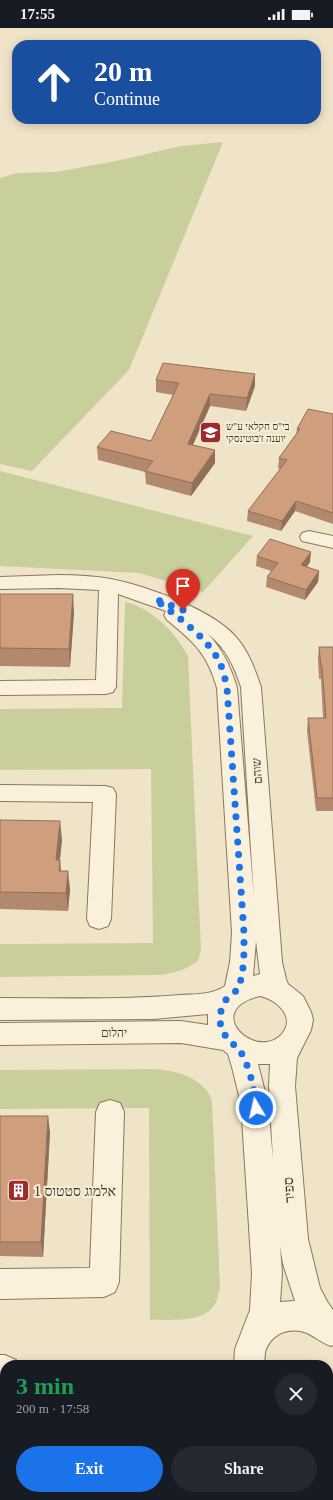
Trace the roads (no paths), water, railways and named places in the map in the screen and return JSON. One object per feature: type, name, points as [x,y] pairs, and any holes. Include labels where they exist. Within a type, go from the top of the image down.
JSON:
[{"type":"street","points":[[309,537],[333,542]]},
{"type":"street","name":"שוהם","points":[[0,583],[77,582],[126,589],[199,617],[214,627],[236,651],[247,673],[251,686],[270,962],[273,979],[279,991]]},
{"type":"street","points":[[0,688],[106,688],[110,586]]},
{"type":"street","name":"שוהם","points":[[155,599],[202,639],[212,650],[219,662],[227,688],[244,933],[244,957],[241,978],[231,995]]},
{"type":"street","points":[[0,793],[105,794],[99,919]]},
{"type":"street","points":[[233,1044],[249,1052],[261,1054],[272,1053],[283,1048],[291,1042],[297,1033],[300,1022],[298,1011],[293,1001],[272,987],[260,985],[247,986],[231,995],[221,1008],[220,1019],[222,1030],[233,1044],[249,1074],[255,1100],[257,1124],[267,1273],[265,1310],[257,1333],[251,1344],[248,1355],[248,1360]]},
{"type":"street","name":"יהלום","points":[[0,1009],[154,1008],[205,1004],[231,995]]},
{"type":"street","name":"יהלום","points":[[0,1034],[181,1032],[233,1044]]},
{"type":"street","name":"ספיר","points":[[291,1042],[284,1058],[282,1074],[292,1239],[306,1292],[317,1314],[332,1332]]},
{"type":"street","points":[[0,1284],[104,1282],[110,1112]]},
{"type":"street","points":[[257,1333],[270,1322],[285,1316],[301,1315],[317,1320],[332,1332]]},
{"type":"place","name":"בי\"ס חקלאי ע\"ש יוענה ז'בוטינסקי","points":[[211,432]]},
{"type":"place","name":"אלמוג סטטוס 1","points":[[19,1191]]}]
